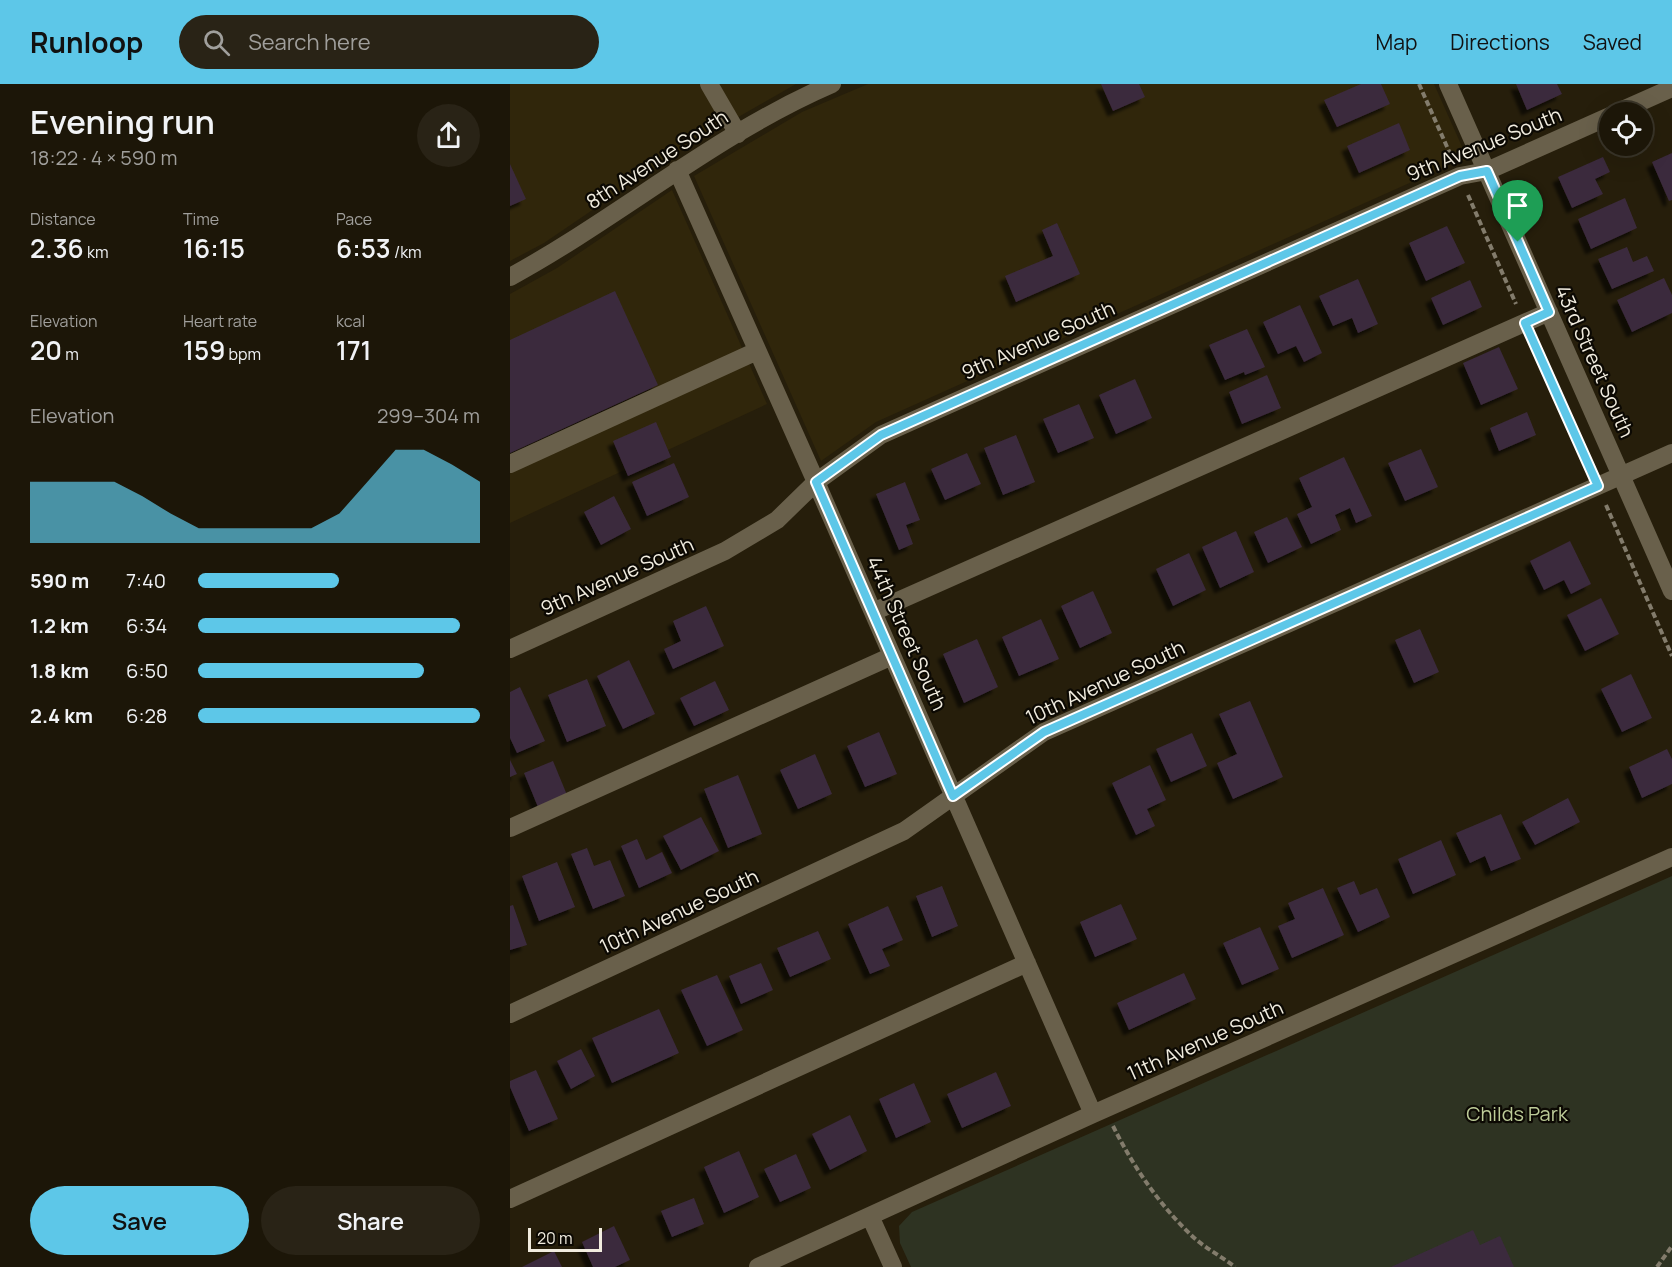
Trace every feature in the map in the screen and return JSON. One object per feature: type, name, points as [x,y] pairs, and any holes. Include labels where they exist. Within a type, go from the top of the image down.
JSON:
[{"type":"street","points":[[710,84],[738,134]]},
{"type":"street","name":"8th Avenue South","points":[[510,277],[551,255],[677,170],[796,100],[832,84]]},
{"type":"street","name":"43rd Street South","points":[[1448,84],[1672,591]]},
{"type":"street","points":[[1640,102],[1672,88]]},
{"type":"street","name":"9th Avenue South","points":[[510,649],[725,551],[777,520],[816,482],[881,435],[1460,176],[1487,171],[1599,121]]},
{"type":"street","name":"44th Street South","points":[[677,170],[1026,963],[1098,1112]]},
{"type":"street","points":[[873,612],[1549,312]]},
{"type":"street","points":[[510,464],[757,351]]},
{"type":"street","name":"10th Avenue South","points":[[510,1014],[904,831],[1044,732],[1672,453]]},
{"type":"street","points":[[510,828],[892,656]]},
{"type":"street","name":"11th Avenue South","points":[[758,1267],[1098,1112],[1672,857]]},
{"type":"street","points":[[510,1199],[1026,963]]},
{"type":"street","points":[[870,1216],[893,1267]]},
{"type":"path","points":[[1419,84],[1672,656]]},
{"type":"path","points":[[1098,1112],[1133,1165],[1167,1209],[1191,1236],[1235,1267]]},
{"type":"path","points":[[1657,1267],[1672,1246]]},
{"type":"shaded area","points":[[510,84],[796,84],[660,162],[544,243],[510,261]]},
{"type":"shaded area","points":[[868,84],[1434,84],[1468,160],[1454,163],[876,422],[821,461],[694,176],[802,112]]},
{"type":"shaded area","points":[[672,190],[767,404],[510,523],[510,294],[557,268]]},
{"type":"green space","name":"Childs Park","points":[[1672,876],[1672,1267],[911,1267],[900,1243],[899,1226],[912,1212]]},
{"type":"building","points":[[1101,84],[1139,84],[1145,97],[1113,111]]},
{"type":"building","points":[[1361,84],[1381,84],[1390,104],[1337,127],[1324,100]]},
{"type":"building","points":[[1516,84],[1557,84],[1562,94],[1527,110]]},
{"type":"building","points":[[1399,123],[1410,150],[1359,173],[1347,146]]},
{"type":"building","points":[[1672,153],[1672,200],[1669,201],[1652,162]]},
{"type":"building","points":[[1603,157],[1610,172],[1595,179],[1603,194],[1572,208],[1558,177]]},
{"type":"building","points":[[510,164],[526,199],[510,206]]},
{"type":"building","points":[[1625,198],[1637,228],[1591,249],[1578,219]]},
{"type":"building","points":[[1057,223],[1080,274],[1016,302],[1005,276],[1053,256],[1042,230]]},
{"type":"building","points":[[1447,226],[1465,263],[1426,281],[1409,243]]},
{"type":"building","points":[[1627,247],[1633,262],[1647,256],[1654,271],[1612,289],[1598,259]]},
{"type":"building","points":[[1664,278],[1672,295],[1672,313],[1632,332],[1617,300]]},
{"type":"building","points":[[1358,279],[1378,324],[1358,333],[1352,318],[1333,326],[1319,296]]},
{"type":"building","points":[[1470,280],[1482,307],[1443,325],[1431,298]]},
{"type":"building","points":[[615,291],[658,385],[510,453],[510,340]]},
{"type":"building","points":[[1300,305],[1322,353],[1304,362],[1296,346],[1278,354],[1263,322]]},
{"type":"building","points":[[1247,329],[1265,367],[1225,380],[1209,345]]},
{"type":"building","points":[[1499,347],[1518,389],[1481,405],[1463,363]]},
{"type":"building","points":[[1267,375],[1281,408],[1242,424],[1229,392]]},
{"type":"building","points":[[1135,379],[1152,418],[1116,434],[1099,395]]},
{"type":"building","points":[[1079,404],[1094,438],[1058,453],[1043,419]]},
{"type":"building","points":[[1527,412],[1536,435],[1499,451],[1490,428]]},
{"type":"building","points":[[656,422],[671,457],[628,476],[613,441]]},
{"type":"building","points":[[1016,435],[1035,482],[1003,495],[984,448]]},
{"type":"building","points":[[1421,449],[1438,487],[1405,501],[1388,463]]},
{"type":"building","points":[[967,453],[981,484],[945,500],[931,469]]},
{"type":"building","points":[[1344,457],[1372,516],[1356,523],[1350,508],[1335,515],[1341,530],[1311,544],[1297,514],[1312,507],[1299,478]]},
{"type":"building","points":[[674,463],[689,497],[647,516],[632,482]]},
{"type":"building","points":[[905,482],[920,520],[906,525],[913,544],[899,550],[876,494]]},
{"type":"building","points":[[614,496],[631,529],[601,545],[584,512]]},
{"type":"building","points":[[1287,517],[1302,547],[1268,563],[1254,532]]},
{"type":"building","points":[[1236,531],[1254,572],[1220,588],[1202,547]]},
{"type":"building","points":[[1570,541],[1591,584],[1571,594],[1564,580],[1544,590],[1530,561]]},
{"type":"building","points":[[1189,553],[1206,590],[1173,606],[1156,569]]},
{"type":"building","points":[[1093,591],[1112,633],[1080,648],[1061,606]]},
{"type":"building","points":[[1601,598],[1619,634],[1585,651],[1567,615]]},
{"type":"building","points":[[706,606],[724,646],[673,669],[664,649],[681,641],[673,621]]},
{"type":"building","points":[[1041,619],[1059,659],[1019,676],[1002,637]]},
{"type":"building","points":[[1420,629],[1439,672],[1414,683],[1395,640]]},
{"type":"building","points":[[977,639],[998,687],[964,703],[943,654]]},
{"type":"building","points":[[629,660],[655,714],[623,729],[597,676]]},
{"type":"building","points":[[1631,674],[1652,718],[1622,732],[1601,689]]},
{"type":"building","points":[[587,679],[606,726],[567,742],[548,695]]},
{"type":"building","points":[[715,681],[729,710],[694,726],[680,698]]},
{"type":"building","points":[[520,687],[545,741],[517,753],[510,738],[510,692]]},
{"type":"building","points":[[1250,701],[1283,777],[1233,799],[1217,763],[1237,754],[1219,714]]},
{"type":"building","points":[[879,732],[897,774],[865,787],[847,746]]},
{"type":"building","points":[[1192,733],[1207,766],[1171,782],[1156,749]]},
{"type":"building","points":[[1667,749],[1672,759],[1672,784],[1642,798],[1629,767]]},
{"type":"building","points":[[815,754],[832,794],[798,809],[780,770]]},
{"type":"building","points":[[510,760],[517,774],[510,777]]},
{"type":"building","points":[[553,761],[567,795],[538,807],[524,773]]},
{"type":"building","points":[[1150,765],[1166,800],[1147,809],[1155,826],[1136,835],[1112,783]]},
{"type":"building","points":[[738,775],[762,834],[728,848],[704,789]]},
{"type":"building","points":[[1568,798],[1580,822],[1535,845],[1522,822]]},
{"type":"building","points":[[1501,814],[1521,859],[1491,871],[1485,856],[1470,863],[1456,833]]},
{"type":"building","points":[[701,817],[719,851],[681,870],[663,836]]},
{"type":"building","points":[[637,839],[646,860],[662,852],[672,873],[639,888],[621,846]]},
{"type":"building","points":[[1441,840],[1456,875],[1413,894],[1398,859]]},
{"type":"building","points":[[587,848],[594,866],[610,860],[625,896],[593,909],[571,854]]},
{"type":"building","points":[[557,862],[575,907],[539,921],[522,876]]},
{"type":"building","points":[[1354,881],[1360,895],[1377,888],[1390,917],[1358,932],[1337,888]]},
{"type":"building","points":[[942,886],[958,926],[932,937],[916,896]]},
{"type":"building","points":[[1323,888],[1344,935],[1292,958],[1278,926],[1295,919],[1288,903]]},
{"type":"building","points":[[1121,904],[1137,939],[1095,957],[1080,922]]},
{"type":"building","points":[[513,905],[527,945],[510,950],[510,906]]},
{"type":"building","points":[[888,906],[903,940],[882,949],[890,966],[870,974],[848,924]]},
{"type":"building","points":[[1260,927],[1279,969],[1242,985],[1223,943]]},
{"type":"building","points":[[818,931],[831,959],[790,977],[777,948]]},
{"type":"building","points":[[761,963],[773,990],[741,1004],[729,976]]},
{"type":"building","points":[[1184,973],[1196,999],[1129,1030],[1117,1003]]},
{"type":"building","points":[[717,975],[743,1030],[707,1046],[681,990]]},
{"type":"building","points":[[659,1009],[679,1053],[612,1083],[592,1038]]},
{"type":"building","points":[[581,1049],[595,1076],[571,1089],[557,1061]]},
{"type":"building","points":[[536,1070],[558,1119],[529,1131],[510,1087],[510,1081]]},
{"type":"building","points":[[996,1072],[1011,1106],[962,1128],[947,1094]]},
{"type":"building","points":[[914,1083],[931,1122],[896,1138],[879,1099]]},
{"type":"building","points":[[850,1115],[867,1151],[830,1170],[812,1134]]},
{"type":"building","points":[[739,1151],[759,1197],[724,1213],[704,1167]]},
{"type":"building","points":[[796,1154],[811,1188],[780,1202],[764,1169]]},
{"type":"building","points":[[694,1198],[704,1224],[672,1237],[661,1211]]},
{"type":"building","points":[[614,1226],[630,1260],[615,1267],[593,1267],[582,1242]]},
{"type":"building","points":[[1473,1230],[1480,1245],[1500,1236],[1514,1267],[1391,1267]]},
{"type":"building","points":[[554,1251],[562,1267],[522,1267]]},
{"type":"route","points":[[1487,171],[1518,242],[1549,312],[1525,323],[1598,486],[1044,732],[953,796],[816,482],[881,435],[1460,176],[1487,171]]}]
